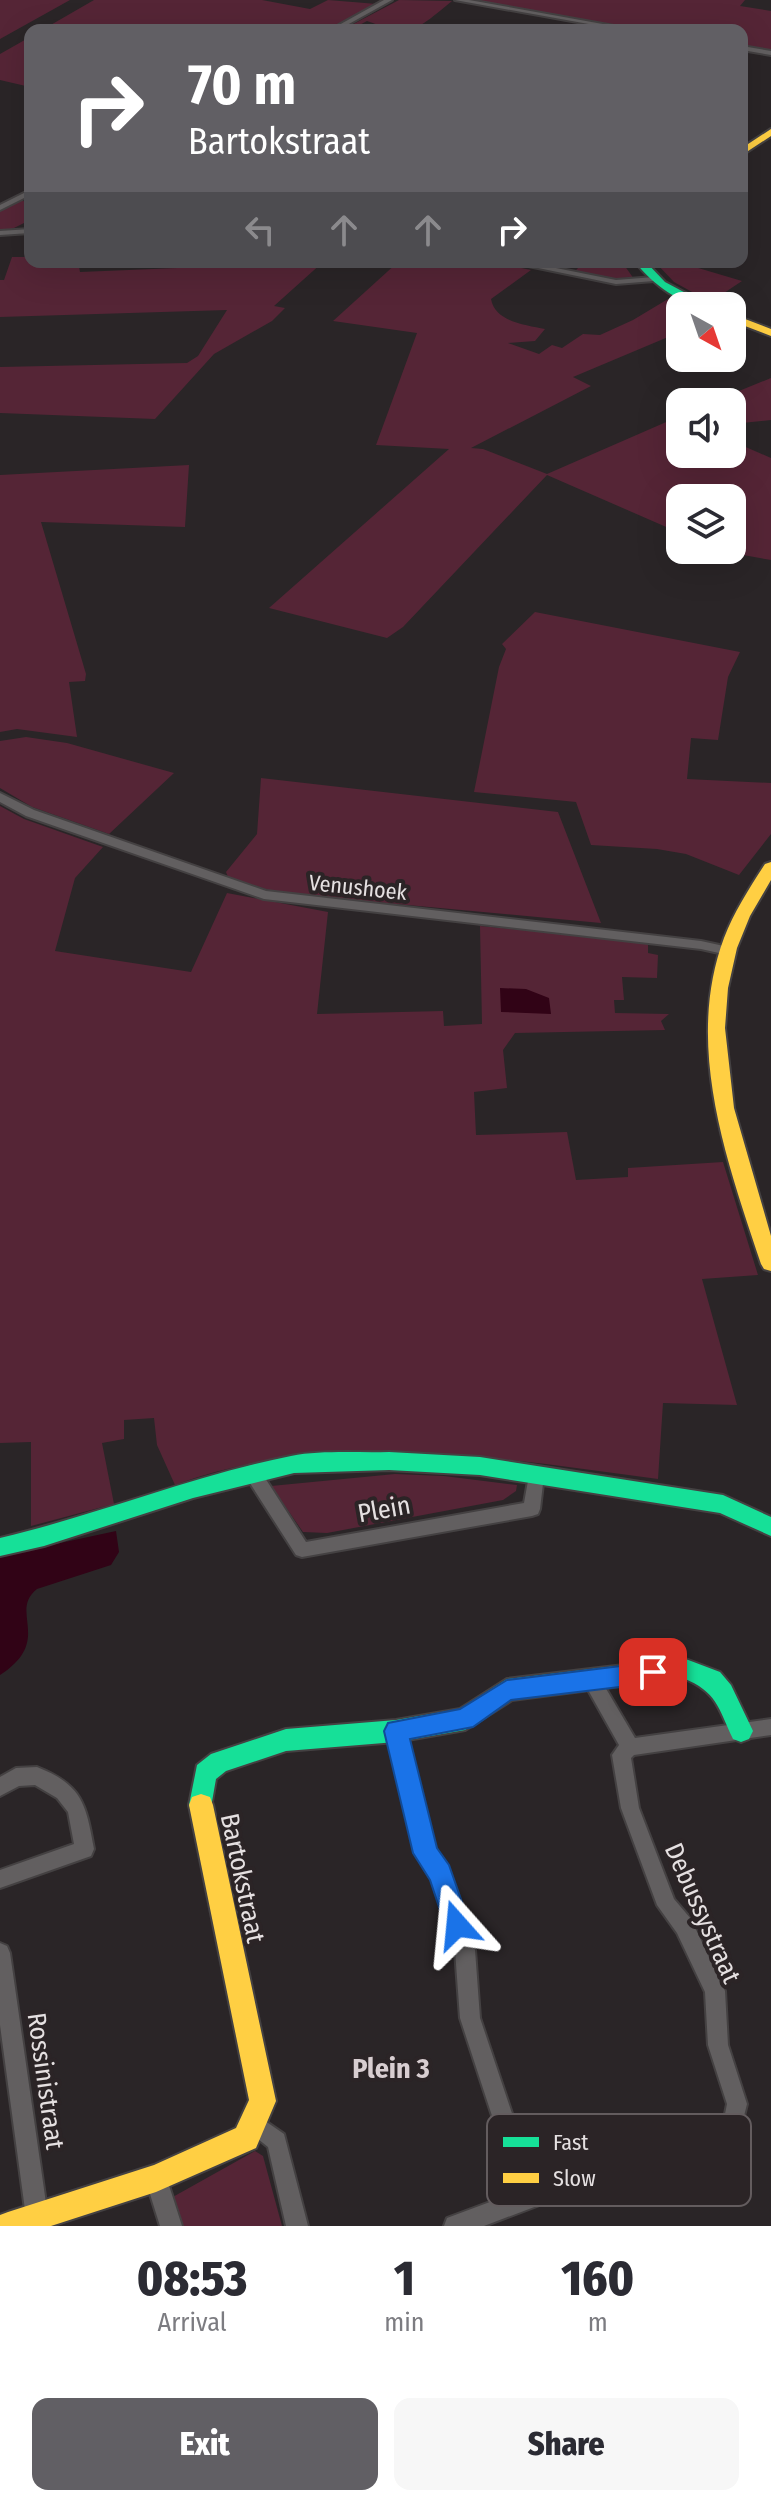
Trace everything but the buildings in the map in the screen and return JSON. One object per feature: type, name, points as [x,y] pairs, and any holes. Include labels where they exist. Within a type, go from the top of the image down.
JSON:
[{"type":"street","points":[[344,24],[389,0]]},
{"type":"street","points":[[458,0],[598,24]]},
{"type":"street","points":[[748,49],[771,53]]},
{"type":"street","points":[[748,148],[771,132]]},
{"type":"street","points":[[0,208],[24,195]]},
{"type":"street","points":[[0,233],[24,231]]},
{"type":"street","points":[[544,268],[616,282],[654,279]]},
{"type":"street","points":[[645,268],[654,279],[673,292]]},
{"type":"street","points":[[746,323],[771,333]]},
{"type":"street","name":"Venushoek","points":[[0,797],[30,813],[264,895],[701,945],[728,951]]},
{"type":"street","points":[[771,867],[741,920],[728,951],[718,1019],[720,1083],[732,1145],[771,1264]]},
{"type":"street","name":"Plein","points":[[0,1547],[44,1537],[252,1472],[294,1464],[389,1461],[480,1466],[723,1504],[771,1527]]},
{"type":"street","name":"Plein","points":[[252,1472],[302,1550],[532,1509],[536,1475]]},
{"type":"street","name":"Bartokstraat","points":[[255,2124],[263,2101],[200,1801],[205,1773],[219,1762],[286,1740],[396,1731],[465,1719],[507,1690],[683,1668],[712,1679],[723,1692],[741,1731]]},
{"type":"street","points":[[592,1681],[630,1747],[771,1727]]},
{"type":"street","points":[[396,1731],[425,1853],[440,1874],[465,1950],[470,2018],[502,2114]]},
{"type":"street","name":"Debussystraat","points":[[630,1747],[621,1755],[630,1808],[667,1905],[684,1926],[715,1991],[718,2045],[737,2104],[735,2114]]},
{"type":"street","points":[[0,1787],[16,1777],[37,1776],[64,1792],[77,1809],[84,1849],[0,1879]]},
{"type":"street","name":"Rossinistraat","points":[[0,1953],[37,2217]]},
{"type":"street","points":[[8,2226],[156,2178],[246,2138],[255,2124],[277,2141],[297,2226]]},
{"type":"street","points":[[156,2178],[171,2226]]},
{"type":"street","points":[[455,2226],[504,2206]]},
{"type":"shaded area","points":[[0,0],[70,0],[24,24],[0,39]]},
{"type":"shaded area","points":[[94,0],[262,0],[310,9],[328,0],[377,4],[338,24],[52,24]]},
{"type":"shaded area","points":[[399,0],[452,1],[422,24],[376,24],[367,21],[353,24]]},
{"type":"shaded area","points":[[469,0],[745,0],[740,6],[771,11],[771,50],[748,47],[748,24],[611,24]]},
{"type":"shaded area","points":[[24,40],[24,86],[0,80],[0,54]]},
{"type":"shaded area","points":[[20,200],[24,201],[24,223],[0,231],[0,211]]},
{"type":"shaded area","points":[[12,257],[24,257],[24,268],[79,268],[80,272],[316,268],[274,306],[285,308],[272,321],[214,354],[155,419],[0,413],[0,367],[187,363],[198,356],[227,310],[0,317],[0,280],[4,280]]},
{"type":"shaded area","points":[[391,268],[531,270],[491,299],[498,313],[505,318],[545,329],[535,341],[508,343],[539,354],[552,345],[562,348],[583,334],[600,335],[666,300],[666,338],[573,377],[591,386],[471,448],[483,449],[547,474],[666,422],[666,468],[746,468],[746,447],[771,458],[771,560],[746,556],[746,484],[666,484],[666,527],[547,475],[403,627],[387,638],[269,608],[449,449],[376,445],[417,333],[333,321]]},
{"type":"shaded area","points":[[578,268],[626,268],[634,279],[624,281],[574,272]]},
{"type":"shaded area","points":[[661,268],[698,268],[742,281],[726,292],[692,292],[674,282]]},
{"type":"shaded area","points":[[771,378],[771,420],[746,423],[746,388]]},
{"type":"shaded area","points":[[189,465],[185,527],[41,522],[86,674],[85,681],[69,682],[77,737],[17,729],[0,732],[0,475]]},
{"type":"shaded area","points":[[535,612],[740,652],[728,677],[718,740],[691,738],[687,779],[771,783],[771,834],[739,875],[686,854],[591,845],[576,802],[474,792],[499,667],[506,649],[502,644]]},
{"type":"shaded area","points":[[26,737],[67,743],[174,773],[109,834],[32,807],[0,788],[0,741]]},
{"type":"shaded area","points":[[261,778],[558,812],[601,923],[278,893],[228,877],[226,872],[257,834]]},
{"type":"shaded area","points":[[0,806],[24,819],[103,847],[75,878],[55,951],[191,972],[227,893],[328,912],[317,1014],[443,1011],[444,1026],[482,1024],[480,926],[648,942],[648,953],[658,955],[657,978],[622,977],[624,1000],[614,1000],[615,1013],[669,1014],[661,1021],[665,1030],[515,1033],[503,1050],[507,1088],[474,1092],[476,1135],[567,1132],[576,1180],[628,1177],[628,1168],[723,1162],[758,1275],[702,1279],[737,1405],[663,1403],[658,1479],[477,1457],[354,1453],[294,1457],[234,1468],[175,1485],[157,1445],[154,1418],[124,1420],[124,1439],[102,1443],[114,1504],[31,1526],[31,1442],[0,1443]]},
{"type":"shaded area","points":[[500,988],[526,989],[549,998],[551,1014],[501,1012]]},
{"type":"shaded area","points":[[395,1474],[444,1476],[517,1485],[516,1491],[503,1500],[327,1533],[303,1532],[271,1486]]},
{"type":"shaded area","points":[[116,1531],[119,1552],[111,1565],[37,1589],[29,1598],[28,1638],[24,1650],[16,1662],[0,1675],[0,1556]]},
{"type":"shaded area","points":[[255,2151],[263,2156],[282,2226],[180,2226],[171,2198]]},
{"type":"traffic: fast","points":[[646,268],[661,284],[677,292]]},
{"type":"traffic: fast","points":[[0,1547],[44,1537],[193,1489],[294,1464],[389,1461],[480,1466],[723,1504],[771,1527]]},
{"type":"traffic: fast","points":[[201,1805],[205,1773],[219,1762],[286,1740],[396,1731],[465,1719],[507,1690],[683,1668],[712,1679],[723,1692],[741,1731]]},
{"type":"traffic: slow","points":[[748,148],[771,132]]},
{"type":"traffic: slow","points":[[746,323],[771,333]]},
{"type":"traffic: slow","points":[[771,867],[742,916],[729,948],[720,988],[717,1028],[719,1068],[734,1148],[771,1264]]},
{"type":"traffic: slow","points":[[8,2226],[156,2178],[246,2138],[263,2101],[201,1805]]},
{"type":"district","name":"Plein 3","points":[[391,2068]]},
{"type":"route","points":[[457,1925],[440,1874],[425,1853],[396,1731],[465,1719],[507,1690],[653,1672]]}]
